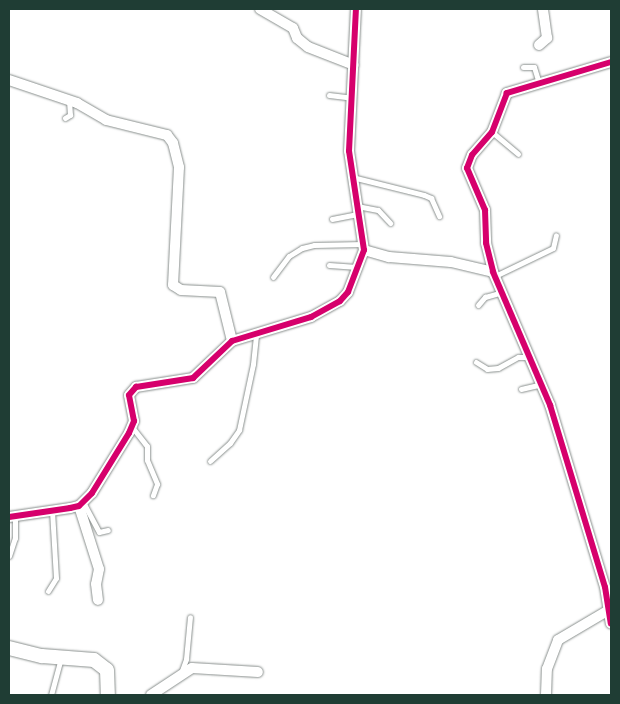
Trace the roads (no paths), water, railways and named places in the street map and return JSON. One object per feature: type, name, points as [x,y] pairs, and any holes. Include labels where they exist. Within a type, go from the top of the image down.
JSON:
[{"type":"street","points":[[260,9],[289,25],[297,38],[308,47],[354,65]]},
{"type":"street","points":[[12,517],[52,511],[81,504],[92,493],[132,427],[131,392],[136,387],[193,378],[232,341],[327,310],[348,292],[358,268],[363,247],[351,177],[349,151],[356,9]]},
{"type":"street","points":[[539,45],[547,38],[543,9]]},
{"type":"street","points":[[611,62],[539,82],[505,96],[492,132],[472,155],[467,168],[485,210],[486,243],[494,274],[542,384],[605,587],[611,624]]},
{"type":"street","points":[[9,80],[92,109],[106,120],[159,132],[173,142],[178,167],[179,193],[173,285],[181,290],[220,292],[232,341]]},
{"type":"street","points":[[363,247],[389,257],[451,262],[494,274]]},
{"type":"street","points":[[81,504],[99,569],[96,584],[98,600]]},
{"type":"street","points":[[546,695],[547,669],[558,640],[609,610]]},
{"type":"street","points":[[9,648],[61,657],[94,660],[102,664],[110,679],[108,695]]},
{"type":"street","points":[[153,694],[179,675],[200,667],[258,672]]},
{"type":"lane","points":[[523,67],[534,67],[539,82]]},
{"type":"lane","points":[[329,95],[352,98]]},
{"type":"lane","points":[[65,118],[70,114],[68,100]]},
{"type":"lane","points":[[492,132],[518,154]]},
{"type":"lane","points":[[351,177],[431,198],[439,216]]},
{"type":"lane","points":[[332,219],[357,210],[378,210],[390,222]]},
{"type":"lane","points":[[494,274],[553,248],[556,235]]},
{"type":"lane","points":[[273,276],[289,256],[302,248],[314,245],[363,247]]},
{"type":"lane","points":[[329,265],[358,268]]},
{"type":"lane","points":[[478,305],[485,297],[502,292]]},
{"type":"lane","points":[[210,461],[239,430],[254,364],[256,334]]},
{"type":"lane","points":[[476,362],[487,369],[498,368],[518,357],[530,357]]},
{"type":"lane","points":[[521,389],[542,384]]},
{"type":"lane","points":[[132,427],[147,446],[146,460],[156,484],[153,495]]},
{"type":"lane","points":[[81,504],[99,532],[108,530]]},
{"type":"lane","points":[[48,591],[56,578],[52,511]]},
{"type":"lane","points":[[9,556],[15,538],[12,517]]},
{"type":"lane","points":[[179,675],[186,658],[190,617]]},
{"type":"lane","points":[[51,695],[61,657]]}]
